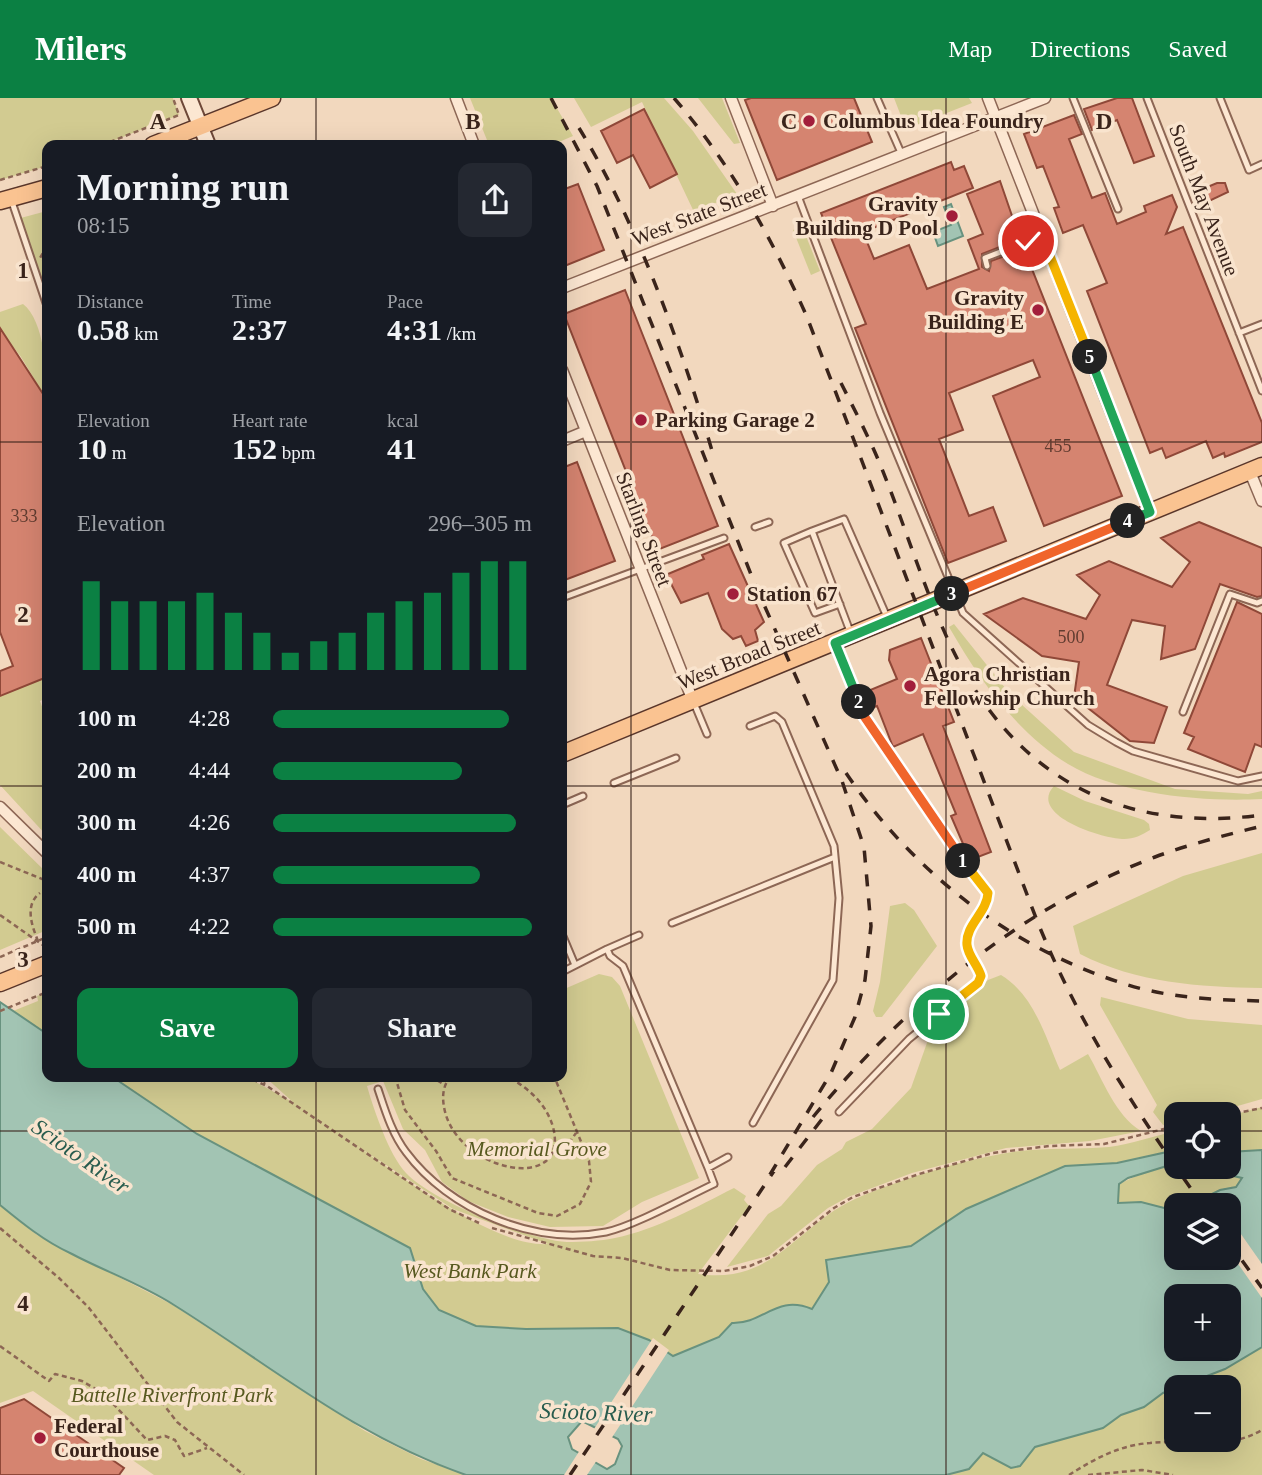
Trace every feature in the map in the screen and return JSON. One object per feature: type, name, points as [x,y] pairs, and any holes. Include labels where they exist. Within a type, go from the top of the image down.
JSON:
[{"type":"main road","points":[[165,140],[272,98]]},
{"type":"main road","points":[[5,200],[42,189]]},
{"type":"main road","name":"West Broad Street","points":[[567,752],[1256,469]]},
{"type":"main road","points":[[0,983],[42,966]]},
{"type":"street","points":[[189,98],[206,140]]},
{"type":"street","points":[[456,98],[472,140]]},
{"type":"street","points":[[730,98],[773,206]]},
{"type":"street","points":[[988,98],[1150,512]]},
{"type":"street","name":"West State Street","points":[[567,286],[1045,98]]},
{"type":"street","name":"Starling Street","points":[[567,383],[693,701]]},
{"type":"street","points":[[567,439],[586,431]]},
{"type":"street","points":[[1256,469],[1262,501]]},
{"type":"street","points":[[0,807],[42,848]]},
{"type":"lane","points":[[877,98],[902,155]]},
{"type":"lane","points":[[1073,98],[1118,209]]},
{"type":"lane","name":"South May Avenue","points":[[1147,98],[1262,391]]},
{"type":"lane","points":[[1220,98],[1249,170],[1262,164]]},
{"type":"lane","points":[[798,196],[880,412],[944,573],[963,613],[988,639],[1088,725],[1116,743],[1133,751],[1238,781],[1262,776]]},
{"type":"lane","points":[[5,200],[42,293]]},
{"type":"lane","points":[[987,266],[985,258],[1042,236]]},
{"type":"lane","points":[[1239,333],[1262,324]]},
{"type":"lane","points":[[840,604],[815,613],[785,543],[844,519],[889,620]]},
{"type":"lane","points":[[755,527],[768,522]]},
{"type":"lane","points":[[811,531],[852,635]]},
{"type":"lane","points":[[567,596],[724,538]]},
{"type":"lane","points":[[1183,712],[1230,594],[1257,603],[1262,601]]},
{"type":"lane","points":[[835,643],[864,716],[942,833],[985,888],[988,897],[967,934],[968,952],[981,976],[978,983],[909,1039],[839,1112]]},
{"type":"lane","points":[[693,701],[707,734]]},
{"type":"lane","points":[[750,726],[775,716],[782,722],[834,846],[839,898],[833,981],[753,1123]]},
{"type":"lane","points":[[614,783],[676,758]]},
{"type":"lane","points":[[567,802],[583,796]]},
{"type":"lane","points":[[672,923],[835,858]]},
{"type":"lane","points":[[567,969],[639,935]]},
{"type":"lane","points":[[567,946],[575,965]]},
{"type":"lane","points":[[378,1088],[404,1150],[438,1188],[468,1206],[530,1230],[563,1234],[609,1231],[714,1184],[623,966],[610,956],[607,949]]},
{"type":"lane","points":[[708,1168],[728,1157]]},
{"type":"path","points":[[115,140],[180,115],[173,98]]},
{"type":"path","points":[[0,180],[42,167]]},
{"type":"path","points":[[0,862],[42,879]]},
{"type":"path","points":[[38,942],[30,914],[40,893]]},
{"type":"path","points":[[0,915],[42,945]]},
{"type":"path","points":[[0,957],[42,939]]},
{"type":"path","points":[[0,1011],[42,994]]},
{"type":"path","points":[[263,1082],[267,1086]]},
{"type":"path","points":[[397,1082],[405,1110],[436,1151],[452,1178],[538,1213],[557,1216],[573,1210],[589,1191],[591,1174],[556,1082]]},
{"type":"path","points":[[440,1082],[445,1085]]},
{"type":"path","points":[[447,1082],[442,1099],[449,1123],[462,1141],[480,1157],[520,1169],[540,1164],[550,1154],[564,1150],[585,1154]]},
{"type":"path","points":[[517,1082],[531,1091],[546,1112],[554,1132],[550,1154]]},
{"type":"path","points":[[1241,1112],[1262,1108]]},
{"type":"path","points":[[564,1150],[576,1133]]},
{"type":"path","points":[[0,1228],[60,1278],[89,1308],[118,1341],[177,1422],[244,1475]]},
{"type":"path","points":[[0,1346],[50,1381],[55,1374],[82,1381],[104,1394],[148,1440],[165,1436],[175,1440],[184,1456],[207,1448]]},
{"type":"path","points":[[1069,1475],[1099,1457],[1132,1445],[1223,1443],[1262,1430]]},
{"type":"path","points":[[1088,1475],[1143,1470],[1173,1475]]},
{"type":"green space","points":[[0,98],[173,98],[179,115],[115,140],[42,140],[42,167],[0,180]]},
{"type":"green space","points":[[470,98],[551,98],[573,136],[564,140],[487,140]]},
{"type":"green space","points":[[574,98],[664,98],[693,131],[737,194],[694,212],[642,102],[591,127]]},
{"type":"green space","points":[[698,98],[722,98],[740,143],[734,144]]},
{"type":"green space","points":[[894,98],[969,98],[972,103],[906,129]]},
{"type":"green space","points":[[42,212],[42,292],[17,219]]},
{"type":"green space","points":[[802,226],[820,271],[811,275],[793,230]]},
{"type":"green space","points":[[23,304],[36,323],[42,344],[42,392],[21,357],[0,330],[0,312]]},
{"type":"green space","points":[[954,624],[1010,694],[1074,752],[1175,789],[1248,794],[1262,791],[1262,799],[1214,799],[1162,794],[1112,783],[1068,764],[1032,736],[1000,703],[949,627]]},
{"type":"green space","points":[[42,679],[42,831],[0,785],[0,696]]},
{"type":"green space","points":[[1054,786],[1085,801],[1144,820],[1149,824],[1150,830],[1124,839],[1086,830],[1059,816],[1051,807],[1048,797]]},
{"type":"green space","points":[[0,827],[42,868],[42,932],[0,950]]},
{"type":"green space","points":[[1262,853],[1262,988],[1168,982],[1123,971],[1080,954],[1073,926],[1183,876]]},
{"type":"green space","points":[[905,903],[914,910],[937,946],[882,1017],[876,1017],[873,1011],[880,982],[890,906]]},
{"type":"green space","name":"Memorial Grove","points":[[599,974],[612,977],[620,986],[699,1178],[642,1202],[603,1226],[550,1227],[508,1217],[468,1201],[442,1182],[425,1150],[403,1129],[383,1082],[567,1082],[567,988]]},
{"type":"green space","points":[[1001,975],[1012,983],[1030,1005],[1060,1070],[1088,1054],[1117,1106],[1141,1131],[1090,1141],[1006,1148],[912,1173],[848,1197],[828,1208],[768,1256],[727,1267],[768,1214],[781,1206],[817,1165],[842,1149],[846,1142],[872,1129],[911,1088],[928,1040],[955,1007],[988,980]]},
{"type":"green space","points":[[42,994],[42,1031],[13,1011],[38,1001],[37,996]]},
{"type":"green space","points":[[1101,997],[1188,1019],[1262,1025],[1262,1099],[1241,1105],[1241,1102],[1164,1102],[1163,1125],[1153,1112],[1157,1105],[1100,1005]]},
{"type":"green space","name":"West Bank Park","points":[[120,1082],[256,1082],[294,1103],[271,1082],[380,1082],[367,1086],[388,1144],[406,1173],[418,1184],[458,1206],[507,1227],[551,1240],[591,1241],[631,1234],[662,1223],[734,1188],[746,1196],[744,1200],[749,1206],[698,1274],[724,1275],[746,1271],[783,1251],[834,1210],[855,1199],[893,1184],[973,1160],[1013,1152],[1109,1147],[1164,1134],[1164,1153],[1117,1163],[1065,1166],[911,1246],[827,1260],[829,1282],[812,1309],[791,1306],[752,1320],[732,1323],[719,1337],[673,1356],[649,1340],[618,1328],[526,1329],[476,1326],[439,1310],[423,1289],[410,1248],[197,1134]],"holes":[[[354,1144],[453,1209],[548,1244],[526,1242],[475,1222],[448,1207]]]},
{"type":"green space","points":[[1262,1107],[1262,1150],[1241,1151],[1241,1113]]},
{"type":"green space","points":[[1164,1155],[1164,1179],[1243,1178],[1236,1187],[1218,1193],[1164,1193],[1164,1210],[1118,1203],[1119,1184],[1145,1172]]},
{"type":"green space","name":"Battelle Riverfront Park","points":[[0,1205],[37,1235],[173,1305],[365,1431],[421,1459],[466,1475],[154,1475],[33,1391],[0,1403]]},
{"type":"green space","points":[[1262,1347],[1262,1475],[946,1475],[969,1469],[983,1453],[1011,1468],[1020,1466],[1035,1447],[1103,1428],[1121,1415],[1144,1407],[1164,1393],[1164,1452],[1241,1452],[1241,1375],[1210,1375],[1241,1361]]},
{"type":"water","name":"Gravity Building D Pool","points":[[951,204],[963,236],[938,246],[933,232],[951,225],[944,207]]},
{"type":"water","name":"Scioto River","points":[[0,1002],[42,1031],[42,1082],[120,1082],[197,1134],[410,1248],[423,1289],[439,1310],[476,1326],[526,1329],[618,1328],[649,1340],[673,1356],[719,1337],[732,1323],[753,1319],[779,1307],[800,1305],[812,1309],[829,1282],[826,1260],[911,1246],[966,1209],[1065,1166],[1117,1163],[1164,1153],[1164,1167],[1128,1178],[1119,1184],[1118,1203],[1141,1202],[1164,1208],[1164,1270],[1241,1270],[1241,1193],[1214,1193],[1236,1187],[1242,1178],[1241,1151],[1262,1150],[1262,1347],[1241,1359],[1241,1284],[1164,1284],[1164,1361],[1238,1361],[1210,1375],[1164,1375],[1164,1393],[1144,1407],[1121,1415],[1103,1428],[1035,1447],[1020,1466],[1011,1468],[983,1453],[969,1469],[946,1475],[466,1475],[387,1441],[315,1399],[174,1305],[51,1243],[0,1205]],"holes":[[[582,1421],[618,1439],[622,1446],[615,1464],[607,1469],[572,1449],[568,1437]]]},
{"type":"pier","points":[[1241,1234],[1262,1264],[1262,1298],[1241,1268]]},
{"type":"pier","points":[[653,1338],[669,1350],[611,1439],[594,1429]]},
{"type":"pier","points":[[580,1450],[597,1460],[587,1475],[564,1475]]},
{"type":"building","name":"Columbus Idea Foundry","points":[[854,98],[872,142],[777,180],[745,100]]},
{"type":"building","points":[[1117,98],[1132,98],[1154,156],[1134,163],[1117,120],[1092,130],[1084,109]]},
{"type":"building","points":[[644,109],[677,174],[650,188],[633,155],[617,163],[601,131]]},
{"type":"building","points":[[1074,115],[1082,134],[1069,139],[1092,198],[1105,193],[1117,224],[1146,212],[1144,206],[1172,195],[1177,207],[1166,234],[1183,227],[1262,423],[1262,442],[1225,457],[1224,453],[1213,458],[1206,441],[1166,458],[1162,448],[1150,453],[1087,291],[1107,283],[1083,225],[1063,233],[1054,208],[1059,207],[1043,166],[1037,168],[1024,134]]},
{"type":"building","points":[[951,162],[954,170],[964,166],[973,188],[863,232],[874,259],[909,245],[927,289],[979,269],[968,240],[983,234],[967,194],[1000,181],[1020,239],[982,254],[982,267],[989,271],[991,261],[1024,249],[1122,496],[1044,526],[993,396],[1040,377],[1033,360],[949,393],[963,430],[939,439],[969,516],[993,507],[1006,541],[948,563],[855,328],[866,324],[821,213]]},
{"type":"building","points":[[1217,183],[1225,183],[1228,192],[1205,203],[1200,190]]},
{"type":"building","points":[[578,184],[604,250],[567,265],[567,188]]},
{"type":"building","name":"Parking Garage 2","points":[[625,290],[718,526],[657,550],[567,322],[567,313]]},
{"type":"building","points":[[0,328],[42,392],[42,679],[0,696],[0,671],[13,666],[0,632]]},
{"type":"building","points":[[577,462],[615,561],[567,579],[567,466]]},
{"type":"building","points":[[1199,522],[1262,548],[1262,596],[1257,597],[1220,584],[1195,649],[1161,659],[1165,626],[1132,620],[1107,685],[1167,707],[1154,743],[1130,741],[1074,697],[1079,662],[1042,656],[984,614],[1023,598],[1086,619],[1100,595],[1077,575],[1109,561],[1172,587],[1190,562],[1161,538]]},
{"type":"building","name":"Station 67","points":[[729,544],[764,622],[755,630],[758,641],[746,646],[741,636],[733,639],[722,629],[708,593],[681,603],[668,578],[668,574],[704,559],[702,555]]},
{"type":"building","points":[[1237,602],[1262,614],[1262,747],[1255,744],[1245,772],[1188,749],[1194,737],[1184,733]]},
{"type":"building","name":"Agora Christian Fellowship Church","points":[[921,638],[954,722],[943,726],[991,852],[970,860],[951,816],[956,814],[923,734],[893,747],[877,706],[868,709],[863,693],[897,679],[889,660],[890,650]]},
{"type":"building","name":"Federal Courthouse","points":[[24,1399],[124,1468],[119,1475],[0,1475],[0,1408]]},
{"type":"railway","points":[[551,98],[597,186],[754,582],[842,781],[864,847],[871,926],[865,980],[855,1017],[831,1073],[768,1178]]},
{"type":"railway","points":[[674,98],[713,149],[748,202],[807,317],[1053,958],[1090,1032],[1155,1137],[1194,1193]]},
{"type":"railway","points":[[579,128],[620,204],[656,286],[713,454]]},
{"type":"railway","points":[[841,383],[877,458],[949,642],[974,688],[1004,728],[1037,760],[1074,786],[1116,804],[1161,815],[1209,818],[1262,815]]},
{"type":"railway","points":[[846,773],[902,843],[933,874],[1004,928],[1042,950],[1083,969],[1141,989],[1193,997],[1262,1001]]},
{"type":"railway","points":[[813,1117],[848,1076],[925,999],[1011,932],[1105,878],[1155,857],[1262,826]]},
{"type":"railway","points":[[785,1167],[826,1114]]},
{"type":"railway","points":[[570,1475],[774,1171]]},
{"type":"railway","points":[[1241,1259],[1262,1288]]},
{"type":"place","name":"Columbus Idea Foundry","points":[[809,121]]},
{"type":"place","name":"Gravity Building D Pool","points":[[952,216]]},
{"type":"place","name":"Gravity Building E","points":[[1038,310]]},
{"type":"place","name":"Parking Garage 2","points":[[641,420]]},
{"type":"place","name":"Station 67","points":[[733,594]]},
{"type":"place","name":"Agora Christian Fellowship Church","points":[[910,686]]},
{"type":"place","name":"Federal Courthouse","points":[[40,1438]]},
{"type":"route","points":[[939,1014],[978,983],[981,976],[966,943],[967,934],[981,913],[988,893],[942,833],[864,716],[835,643],[1150,512],[1042,236],[1028,241]]}]
